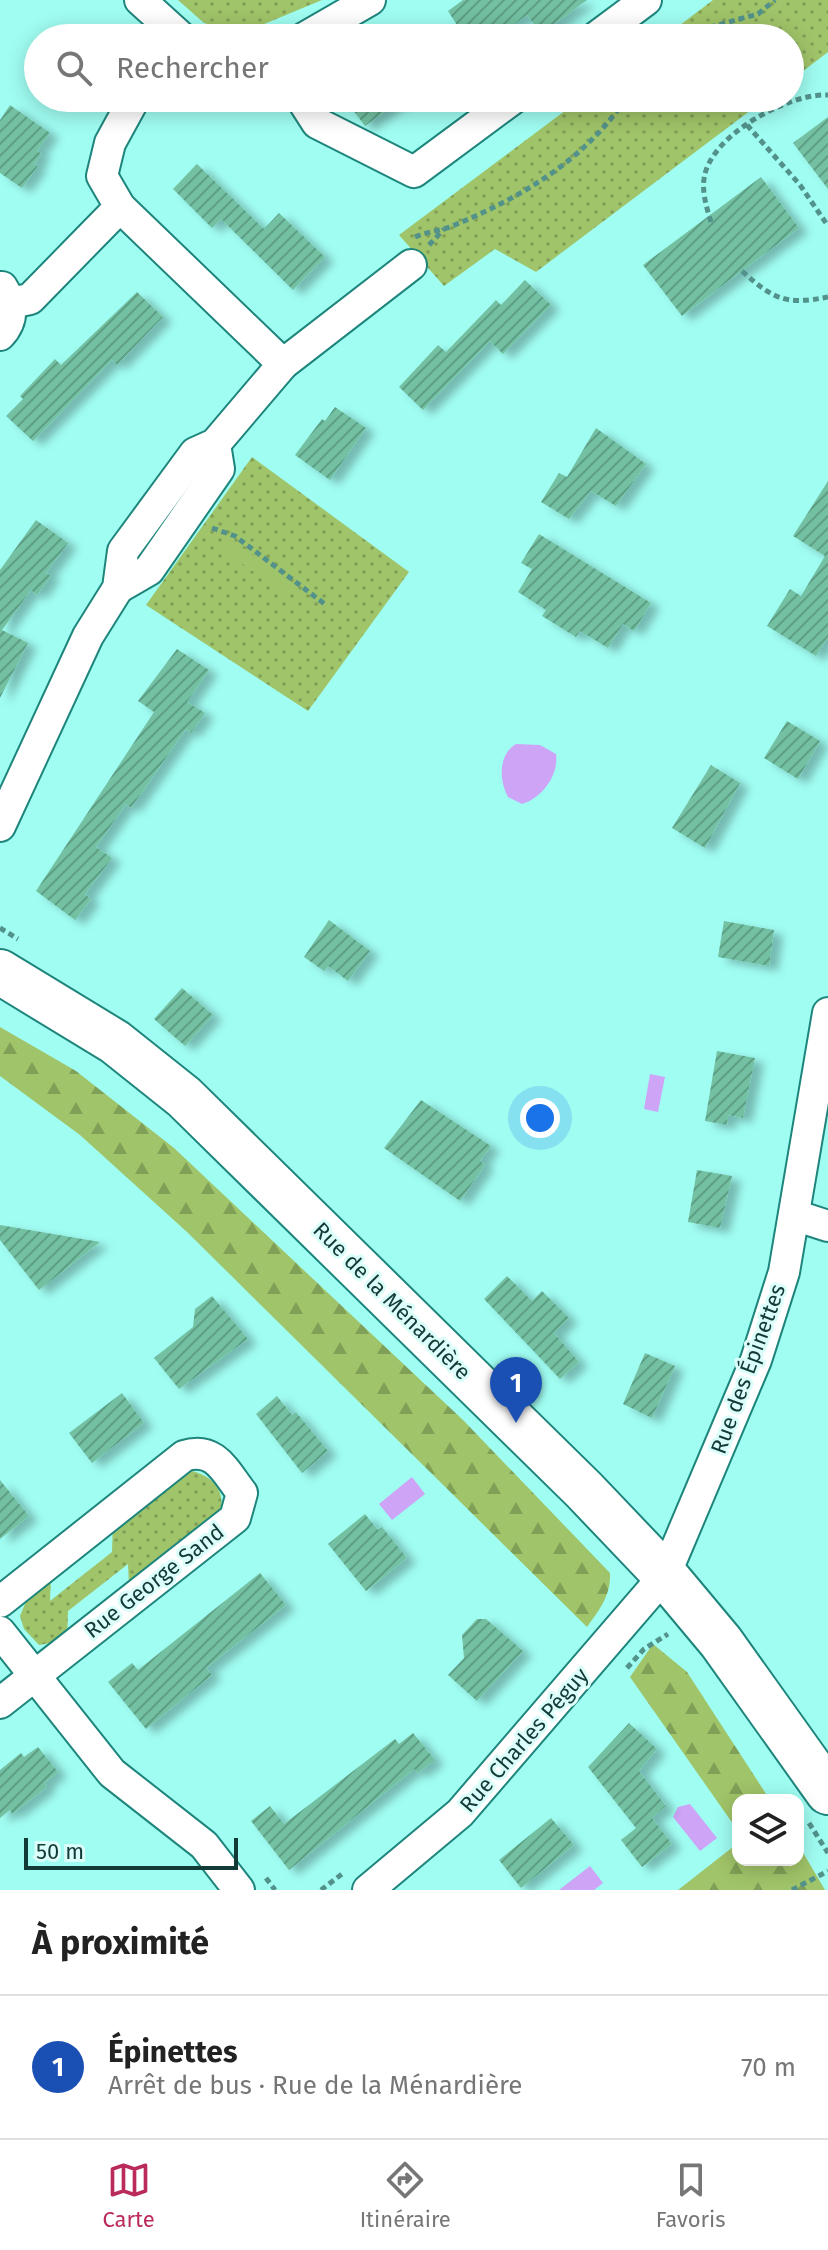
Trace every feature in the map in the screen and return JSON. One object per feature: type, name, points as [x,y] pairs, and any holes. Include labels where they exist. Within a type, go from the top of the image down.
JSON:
[{"type":"main road","name":"Rue de la Ménardière","points":[[0,972],[115,1042],[184,1097],[584,1490],[665,1575],[721,1642],[816,1804]]},
{"type":"street","points":[[140,0],[167,24]]},
{"type":"street","points":[[328,24],[370,0]]},
{"type":"street","points":[[614,24],[646,0]]},
{"type":"street","points":[[127,112],[110,143],[102,176],[120,207],[283,364]]},
{"type":"street","points":[[310,112],[317,123],[414,172],[495,112]]},
{"type":"street","points":[[0,335],[11,319],[5,294],[30,299],[120,207]]},
{"type":"street","points":[[0,826],[88,636],[118,588],[123,551],[195,453],[215,444],[283,364],[408,253]]},
{"type":"street","points":[[118,588],[149,570],[219,469],[215,444]]},
{"type":"street","name":"Rue des Épinettes","points":[[665,1575],[756,1360],[784,1272],[828,1013]]},
{"type":"street","points":[[794,1215],[828,1226]]},
{"type":"street","name":"Rue George Sand","points":[[0,1602],[184,1456],[198,1452],[214,1456],[242,1493],[235,1518],[0,1703]]},
{"type":"street","name":"Rue Charles Péguy","points":[[368,1890],[460,1813],[665,1575]]},
{"type":"street","points":[[0,1632],[112,1773],[251,1883]]},
{"type":"path","points":[[721,24],[758,14],[775,0]]},
{"type":"path","points":[[804,98],[828,95]]},
{"type":"path","points":[[408,253],[572,160],[595,140],[616,112]]},
{"type":"path","points":[[711,222],[706,206],[704,177],[716,153],[766,112]]},
{"type":"path","points":[[747,125],[800,185],[828,226]]},
{"type":"path","points":[[742,271],[769,294],[795,303],[828,297]]},
{"type":"path","points":[[185,518],[235,536],[326,605]]},
{"type":"path","points":[[816,1804],[828,1853]]},
{"type":"path","points":[[792,1890],[828,1871]]},
{"type":"path","points":[[251,1883],[275,1890]]},
{"type":"green space","points":[[178,0],[322,0],[264,24],[204,23]]},
{"type":"green space","points":[[713,0],[828,0],[828,52],[804,70],[804,24],[681,24]]},
{"type":"green space","points":[[563,112],[748,112],[536,272],[495,249],[444,286],[399,235]]},
{"type":"green space","points":[[252,457],[409,572],[308,711],[146,605]]},
{"type":"green space","points":[[229,538],[293,584],[286,595],[222,549]]},
{"type":"green space","points":[[0,1027],[76,1071],[174,1148],[464,1421],[610,1573],[606,1596],[587,1627],[187,1232],[80,1135],[0,1076]]},
{"type":"green space","points":[[192,1471],[216,1486],[221,1498],[221,1514],[129,1586],[128,1564],[68,1611],[67,1640],[39,1645],[24,1629],[20,1616],[27,1599],[51,1578],[50,1601],[112,1552],[113,1521],[180,1472]]},
{"type":"green space","points":[[653,1644],[687,1672],[766,1794],[732,1794],[732,1822],[630,1677]]},
{"type":"green space","points":[[732,1848],[732,1866],[804,1866],[804,1854],[825,1890],[678,1890]]},
{"type":"shaded area","points":[[516,744],[540,745],[556,754],[555,770],[548,785],[536,797],[522,804],[508,797],[502,776],[503,761]]},
{"type":"shaded area","points":[[650,1074],[665,1077],[658,1112],[644,1109]]},
{"type":"shaded area","points":[[412,1477],[425,1494],[392,1520],[379,1504]]},
{"type":"shaded area","points":[[690,1804],[717,1838],[700,1851],[673,1817],[678,1807]]},
{"type":"shaded area","points":[[590,1866],[603,1883],[594,1890],[559,1890]]},
{"type":"building","points":[[463,0],[587,0],[555,24],[534,24],[527,15],[515,24],[456,24],[448,11]]},
{"type":"building","points":[[10,105],[50,133],[37,151],[42,154],[34,164],[38,166],[22,188],[0,173],[0,120]]},
{"type":"building","points":[[354,112],[384,112],[365,126]]},
{"type":"building","points":[[828,117],[828,189],[793,143]]},
{"type":"building","points":[[197,164],[264,229],[279,213],[325,257],[293,290],[221,219],[212,228],[173,189]]},
{"type":"building","points":[[761,177],[799,228],[682,316],[643,265]]},
{"type":"building","points":[[525,280],[551,305],[503,354],[490,341],[423,410],[399,387],[438,345],[446,352],[496,300],[501,305]]},
{"type":"building","points":[[137,292],[163,317],[117,365],[112,360],[33,441],[6,416],[23,399],[20,396],[55,359],[61,365]]},
{"type":"building","points":[[335,407],[366,428],[330,480],[295,455]]},
{"type":"building","points":[[596,428],[646,464],[616,506],[591,491],[569,519],[541,502],[559,473],[567,477]]},
{"type":"building","points":[[828,481],[828,637],[816,656],[767,626],[790,589],[801,596],[825,556],[793,536]]},
{"type":"building","points":[[36,520],[68,543],[46,573],[51,576],[37,595],[31,590],[2,630],[28,643],[0,698],[0,570]]},
{"type":"building","points":[[539,534],[651,603],[634,631],[623,624],[608,648],[580,631],[576,637],[542,616],[546,610],[518,592],[532,569],[521,563]]},
{"type":"building","points":[[177,649],[209,670],[187,702],[205,713],[191,733],[186,729],[131,808],[126,804],[96,847],[112,858],[85,894],[91,899],[75,920],[36,891],[154,712],[138,701]]},
{"type":"building","points":[[787,721],[820,741],[798,779],[764,758]]},
{"type":"building","points":[[711,765],[740,783],[705,848],[672,828]]},
{"type":"building","points":[[329,920],[370,951],[348,981],[328,966],[324,971],[304,957]]},
{"type":"building","points":[[724,921],[774,930],[769,966],[718,957]]},
{"type":"building","points":[[182,988],[213,1015],[185,1046],[154,1019]]},
{"type":"building","points":[[717,1051],[755,1058],[743,1118],[728,1115],[727,1125],[705,1121]]},
{"type":"building","points":[[421,1100],[491,1146],[480,1161],[485,1165],[460,1201],[384,1148]]},
{"type":"building","points":[[697,1170],[732,1176],[720,1228],[688,1222]]},
{"type":"building","points":[[0,1225],[100,1242],[39,1290],[0,1240]]},
{"type":"building","points":[[507,1276],[532,1301],[542,1291],[569,1318],[554,1333],[579,1362],[560,1379],[484,1299]]},
{"type":"building","points":[[212,1296],[248,1339],[179,1389],[154,1358],[193,1327],[195,1309]]},
{"type":"building","points":[[645,1353],[675,1366],[652,1418],[623,1404]]},
{"type":"building","points":[[122,1393],[144,1423],[92,1463],[69,1433]]},
{"type":"building","points":[[277,1396],[292,1415],[296,1412],[328,1451],[302,1473],[256,1414]]},
{"type":"building","points":[[0,1480],[29,1516],[0,1539]]},
{"type":"building","points":[[365,1514],[378,1530],[382,1527],[407,1558],[366,1591],[328,1544]]},
{"type":"building","points":[[260,1573],[286,1605],[206,1668],[212,1675],[146,1729],[108,1682],[132,1663],[138,1670]]},
{"type":"building","points":[[477,1619],[486,1619],[523,1651],[477,1701],[448,1675],[464,1658],[462,1635]]},
{"type":"building","points":[[629,1723],[657,1749],[639,1771],[666,1806],[652,1818],[672,1844],[642,1867],[621,1840],[636,1828],[588,1767]]},
{"type":"building","points":[[413,1733],[435,1760],[418,1773],[414,1769],[289,1870],[251,1821],[270,1806],[284,1824],[395,1739],[399,1744]]},
{"type":"building","points":[[38,1747],[58,1772],[44,1783],[47,1787],[12,1814],[10,1810],[0,1818],[0,1770],[21,1753],[24,1757]]},
{"type":"building","points":[[551,1818],[574,1845],[521,1888],[499,1860]]},
{"type":"place","name":"Épinettes","points":[[516,1423]]}]
